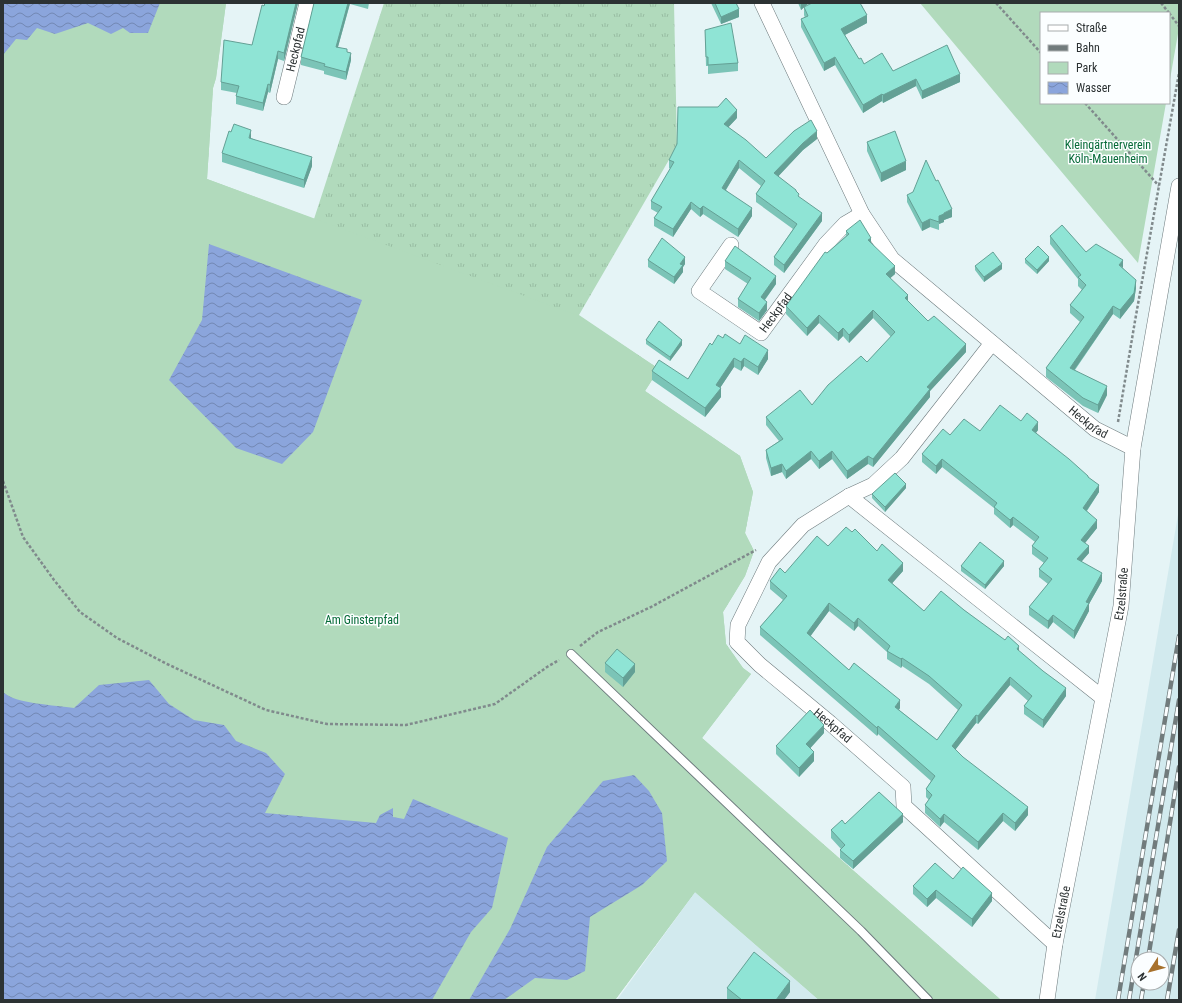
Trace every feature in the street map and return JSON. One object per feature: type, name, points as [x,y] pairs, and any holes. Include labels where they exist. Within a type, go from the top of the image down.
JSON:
[{"type":"street","name":"Heckpfad","points":[[284,96],[307,3]]},
{"type":"street","name":"Heckpfad","points":[[762,3],[862,214],[892,259],[1095,429],[1133,448]]},
{"type":"street","name":"Etzelstraße","points":[[1047,1000],[1055,944],[1121,606],[1133,448],[1179,186]]},
{"type":"street","name":"Heckpfad","points":[[731,245],[699,291],[761,333],[826,244],[845,224],[862,214]]},
{"type":"street","name":"Heckpfad","points":[[992,344],[902,458],[873,484],[849,496],[803,525],[769,562],[738,625],[737,642],[760,664],[903,787],[904,806],[1055,944]]},
{"type":"street","points":[[849,496],[1103,698]]},
{"type":"lane","points":[[570,654],[861,931],[928,1000]]},
{"type":"path","points":[[996,3],[1040,52]]},
{"type":"path","points":[[1161,3],[1168,12]]},
{"type":"path","points":[[1170,14],[1179,26]]},
{"type":"path","points":[[1116,439],[1135,321],[1179,73]]},
{"type":"path","points":[[1087,104],[1159,186]]},
{"type":"path","points":[[3,481],[23,537],[54,580],[80,612],[117,638],[167,664],[266,710],[327,724],[406,725],[496,704],[547,667],[570,654],[598,632],[651,607],[761,548]]},
{"type":"shaded area","points":[[1179,509],[1179,1000],[1095,1000]]},
{"type":"shaded area","points":[[695,892],[819,1000],[617,1000]]},
{"type":"green space","name":"Am Ginsterpfad","points":[[3,3],[226,3],[216,78],[213,88],[207,179],[579,316],[659,369],[645,391],[740,456],[753,492],[745,533],[754,551],[745,576],[723,612],[726,644],[743,668],[751,674],[702,738],[1001,1000],[819,1000],[695,892],[615,1000],[3,1000]]},
{"type":"green space","points":[[226,3],[216,78],[213,88],[207,179],[314,219],[384,3],[674,3],[677,146],[579,315],[659,369],[645,391],[740,456],[753,492],[745,533],[754,551],[745,576],[723,612],[726,644],[743,668],[751,674],[702,738],[1001,1000],[819,1000],[695,892],[615,1000],[3,55]]},
{"type":"green space","name":"Kleingärtnerverein Köln-Mauenheim","points":[[920,3],[1179,3],[1179,28],[1170,79],[1170,12],[1040,12],[1040,104],[1166,104],[1138,263]]},
{"type":"water","points":[[3,3],[160,3],[148,33],[130,33],[123,28],[111,34],[88,23],[55,34],[37,28],[27,40],[16,39],[3,55]]},
{"type":"water","points":[[209,244],[362,300],[313,432],[282,464],[236,448],[169,380],[202,320]]},
{"type":"water","points":[[149,680],[169,704],[194,720],[224,725],[236,741],[266,753],[285,774],[265,813],[376,823],[380,815],[393,808],[393,817],[404,819],[413,799],[508,838],[492,908],[471,932],[432,1000],[3,1000],[3,692],[9,696],[26,702],[74,708],[99,685]]},
{"type":"water","points":[[634,775],[649,791],[662,813],[667,861],[642,885],[590,917],[585,971],[567,980],[535,978],[504,1000],[469,1000],[510,929],[547,847],[603,781]]},
{"type":"building","points":[[265,3],[296,3],[284,53],[278,51],[270,85],[268,84],[263,103],[236,96],[239,86],[221,82],[224,40],[252,45],[262,5],[264,6]]},
{"type":"building","points":[[314,3],[348,3],[336,47],[347,49],[347,52],[351,53],[346,72],[324,66],[325,64],[301,57]]},
{"type":"building","points":[[715,3],[736,3],[739,9],[721,17]]},
{"type":"building","points":[[812,3],[860,3],[867,15],[841,29],[859,59],[861,58],[864,64],[882,53],[893,71],[947,45],[960,74],[922,91],[916,79],[883,95],[882,94],[863,105],[835,57],[824,63],[801,19],[808,16],[804,7]]},
{"type":"building","points":[[731,23],[738,63],[708,65],[708,57],[706,57],[705,30]]},
{"type":"building","points":[[726,98],[737,110],[724,124],[746,140],[766,158],[794,131],[811,120],[817,131],[774,173],[796,190],[799,194],[798,196],[822,213],[784,265],[774,257],[797,224],[756,194],[765,181],[739,160],[722,188],[752,208],[738,229],[703,206],[700,209],[691,202],[673,229],[654,218],[662,207],[651,201],[674,162],[669,160],[677,144],[678,107],[718,107]]},
{"type":"building","points":[[234,124],[251,130],[249,138],[312,157],[304,180],[222,153],[229,131],[231,132]]},
{"type":"building","points":[[895,131],[906,161],[881,173],[867,142]]},
{"type":"building","points":[[926,160],[936,181],[938,180],[952,209],[939,216],[939,222],[930,219],[922,223],[907,195],[913,192]]},
{"type":"building","points":[[860,220],[871,238],[868,240],[895,266],[886,274],[908,295],[905,298],[928,321],[934,316],[966,344],[927,387],[930,389],[873,459],[868,456],[847,471],[832,451],[819,461],[811,451],[786,471],[782,464],[771,468],[766,450],[783,439],[766,417],[800,390],[812,405],[828,385],[861,356],[867,362],[895,332],[873,310],[849,335],[843,328],[838,333],[819,315],[807,328],[786,306],[825,252],[827,253],[849,234],[846,231]]},
{"type":"building","points":[[1062,225],[1086,252],[1096,244],[1123,260],[1119,265],[1136,280],[1134,293],[1120,310],[1113,306],[1070,368],[1107,386],[1098,405],[1083,398],[1046,368],[1084,317],[1070,305],[1086,285],[1078,277],[1081,275],[1050,236]]},
{"type":"building","points":[[662,238],[685,257],[680,264],[683,265],[674,277],[648,260]]},
{"type":"building","points":[[735,246],[776,276],[761,297],[767,302],[759,313],[738,299],[751,278],[725,261]]},
{"type":"building","points":[[1038,246],[1049,257],[1037,270],[1025,259]]},
{"type":"building","points":[[993,252],[1002,264],[984,277],[975,266]]},
{"type":"building","points":[[659,321],[682,340],[670,357],[646,340]]},
{"type":"building","points":[[725,334],[740,344],[745,335],[768,350],[758,367],[744,358],[741,362],[734,358],[716,385],[721,388],[705,408],[652,371],[659,360],[688,379],[710,343],[712,345],[718,335],[723,338]]},
{"type":"building","points":[[1000,405],[1021,421],[1027,413],[1038,422],[1032,430],[1099,485],[1083,508],[1097,520],[1081,540],[1089,546],[1077,559],[1102,573],[1086,602],[1089,603],[1074,631],[1053,615],[1048,621],[1029,607],[1052,579],[1039,569],[1048,558],[1032,546],[1039,537],[1013,517],[1010,520],[994,507],[997,503],[942,459],[936,466],[922,454],[943,429],[950,435],[964,419],[980,431]]},
{"type":"building","points":[[895,473],[906,484],[885,507],[872,494]]},
{"type":"building","points":[[846,527],[852,532],[855,529],[877,551],[882,544],[903,563],[888,580],[924,611],[941,591],[1005,640],[1008,636],[1019,646],[1017,649],[1066,688],[1043,720],[1024,706],[1032,696],[1010,677],[978,716],[976,715],[952,746],[963,757],[1028,807],[1015,823],[1003,813],[978,842],[944,814],[940,819],[925,805],[932,795],[926,789],[935,776],[760,627],[787,596],[770,581],[780,568],[785,573],[817,536],[828,546]],"holes":[[[829,603],[854,623],[858,618],[890,646],[887,651],[901,659],[902,658],[929,676],[962,705],[937,740],[895,707],[900,700],[854,663],[849,670],[807,633]]]},
{"type":"building","points":[[980,542],[1004,561],[985,585],[961,566]]},
{"type":"building","points":[[617,649],[635,664],[623,678],[605,663]]},
{"type":"building","points":[[810,710],[824,725],[806,744],[814,752],[799,768],[776,746]]},
{"type":"building","points":[[879,792],[903,814],[853,861],[840,850],[845,845],[831,830],[842,820],[845,824]]},
{"type":"building","points":[[935,863],[953,879],[963,867],[992,893],[972,919],[936,890],[927,899],[913,886]]},
{"type":"building","points":[[754,952],[790,981],[776,1000],[742,1000],[727,988]]},
{"type":"railway","points":[[1118,1000],[1179,636]]},
{"type":"railway","points":[[1129,1000],[1179,700]]},
{"type":"railway","points":[[1149,951],[1179,767]]},
{"type":"railway","points":[[1167,1000],[1179,930]]},
{"type":"railway","points":[[1141,1000],[1143,991]]}]
